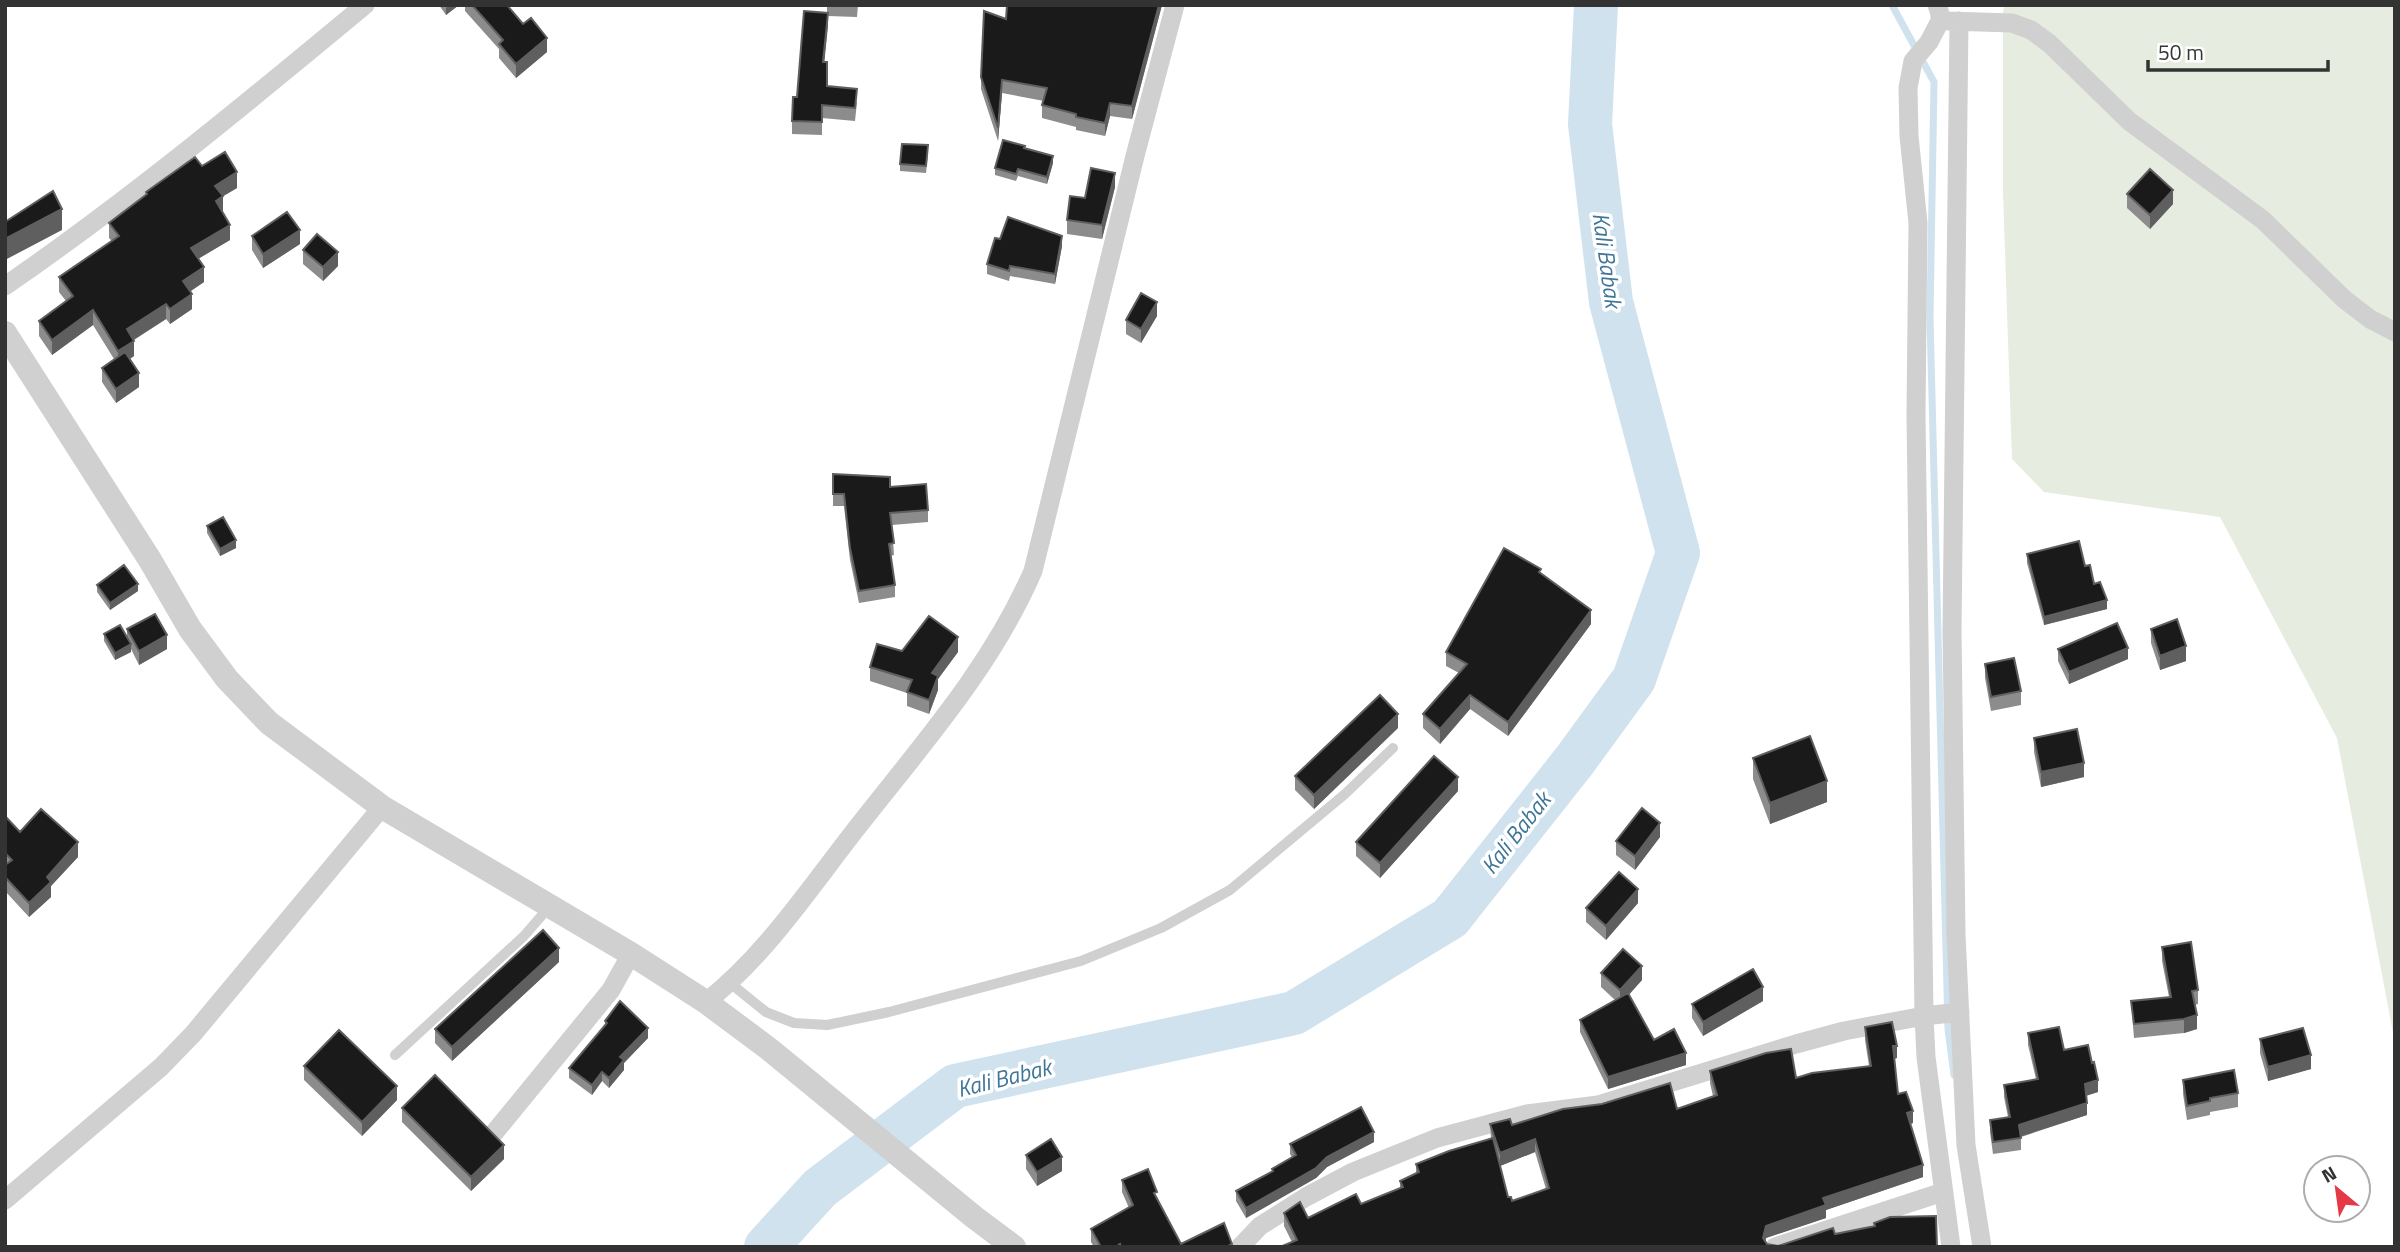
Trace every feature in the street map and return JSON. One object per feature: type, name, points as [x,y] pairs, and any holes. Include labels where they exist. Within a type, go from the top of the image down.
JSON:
[{"type":"street","points":[[5,286],[53,253],[274,82],[365,5]]},
{"type":"street","points":[[706,1002],[730,983],[778,927],[949,709],[989,656],[1022,596],[1033,571],[1175,5]]},
{"type":"street","points":[[1945,16],[1913,61],[1908,88],[1909,136],[1918,223],[1916,415],[1935,631],[1955,921],[1942,1014],[1926,1057],[1951,1247]]},
{"type":"street","points":[[1945,16],[2012,23],[2031,30],[2050,44],[2129,121],[2263,220],[2344,299],[2370,319],[2395,332]]},
{"type":"street","points":[[1945,16],[1935,631],[1942,1014],[1982,1247]]},
{"type":"street","points":[[5,333],[150,561],[190,629],[226,679],[269,723],[382,807],[631,954],[706,1002],[769,1049],[1014,1247]]},
{"type":"street","points":[[5,1200],[161,1067],[193,1034],[382,807]]},
{"type":"street","points":[[494,1133],[611,990],[631,954]]},
{"type":"street","points":[[1240,1247],[1260,1226],[1353,1171],[1437,1138],[1527,1114],[1598,1105],[1796,1044],[1942,1014]]},
{"type":"street","points":[[1775,1247],[1802,1242],[1943,1192]]},
{"type":"lane","points":[[730,983],[766,1012],[794,1023],[827,1024],[889,1012],[1081,961],[1161,928],[1230,890],[1345,794],[1393,748]]},
{"type":"lane","points":[[395,1055],[524,936],[550,906]]},
{"type":"shaded area","points":[[2005,5],[2395,5],[2395,1043],[2337,738],[2220,517],[2044,492],[2012,459],[2003,192]]},
{"type":"building","points":[[472,5],[507,5],[523,24],[531,18],[547,38],[516,64],[499,44],[503,40]]},
{"type":"building","points":[[1007,5],[1159,5],[1132,106],[1110,103],[1105,123],[1076,117],[1076,114],[1042,105],[1047,88],[1002,80],[998,128],[981,77],[984,11],[1006,19]]},
{"type":"building","points":[[804,11],[828,13],[823,62],[827,62],[827,86],[857,89],[855,108],[822,105],[822,122],[792,121],[793,97],[797,97]]},
{"type":"building","points":[[1003,140],[1053,156],[1047,177],[1018,169],[1016,174],[995,168]]},
{"type":"building","points":[[902,144],[928,145],[926,166],[900,164]]},
{"type":"building","points":[[225,152],[237,172],[215,186],[223,196],[216,201],[230,225],[191,248],[204,267],[183,281],[192,294],[170,309],[166,304],[127,329],[134,341],[118,351],[93,310],[52,340],[39,321],[73,296],[59,277],[119,236],[109,223],[147,194],[146,192],[195,157],[202,166]]},
{"type":"building","points":[[1091,168],[1115,173],[1102,225],[1067,220],[1070,196],[1085,198]]},
{"type":"building","points":[[2150,169],[2173,190],[2150,215],[2127,194]]},
{"type":"building","points":[[53,191],[62,209],[5,239],[5,222]]},
{"type":"building","points":[[287,212],[300,230],[263,254],[252,236]]},
{"type":"building","points":[[1008,217],[1062,236],[1055,274],[1010,266],[1009,271],[987,264],[995,238],[1000,239]]},
{"type":"building","points":[[317,234],[338,252],[323,267],[303,250]]},
{"type":"building","points":[[1141,293],[1157,302],[1141,329],[1126,320]]},
{"type":"building","points":[[125,352],[139,373],[116,389],[102,368]]},
{"type":"building","points":[[833,474],[890,477],[890,487],[926,484],[928,510],[890,513],[894,543],[889,544],[895,585],[859,591],[850,548],[844,494],[833,494]]},
{"type":"building","points":[[223,517],[236,540],[220,549],[207,526]]},
{"type":"building","points":[[2079,541],[2085,566],[2090,565],[2094,584],[2100,582],[2107,600],[2044,617],[2027,554]]},
{"type":"building","points":[[1504,548],[1541,569],[1539,572],[1591,610],[1508,722],[1470,695],[1440,729],[1423,714],[1467,664],[1446,652]]},
{"type":"building","points":[[124,565],[138,584],[110,603],[97,585]]},
{"type":"building","points":[[155,614],[167,635],[139,651],[127,629]]},
{"type":"building","points":[[929,616],[958,637],[932,673],[938,676],[929,700],[907,692],[912,680],[870,667],[877,644],[902,651]]},
{"type":"building","points":[[2177,619],[2186,646],[2160,656],[2151,629]]},
{"type":"building","points":[[2117,623],[2128,648],[2069,672],[2058,649]]},
{"type":"building","points":[[120,625],[131,644],[115,653],[104,634]]},
{"type":"building","points":[[2014,658],[2021,691],[1991,697],[1985,664]]},
{"type":"building","points":[[1380,695],[1398,714],[1314,795],[1295,776]]},
{"type":"building","points":[[2077,729],[2084,763],[2041,772],[2034,738]]},
{"type":"building","points":[[1810,736],[1827,781],[1770,803],[1753,758]]},
{"type":"building","points":[[1434,756],[1458,777],[1380,863],[1356,842]]},
{"type":"building","points":[[1642,808],[1660,823],[1635,856],[1616,841]]},
{"type":"building","points":[[41,809],[78,842],[47,877],[51,882],[29,903],[5,877],[5,865],[12,860],[5,853],[5,816],[20,832]]},
{"type":"building","points":[[1619,872],[1638,889],[1606,926],[1586,908]]},
{"type":"building","points":[[543,930],[559,948],[452,1047],[435,1029]]},
{"type":"building","points":[[2191,942],[2198,990],[2192,991],[2197,1015],[2184,1019],[2134,1024],[2131,1001],[2171,997],[2162,947]]},
{"type":"building","points":[[1623,949],[1642,966],[1620,990],[1601,973]]},
{"type":"building","points":[[1753,969],[1763,987],[1703,1022],[1692,1004]]},
{"type":"building","points":[[1628,993],[1654,1040],[1674,1029],[1686,1053],[1608,1077],[1580,1020]]},
{"type":"building","points":[[620,1001],[648,1028],[620,1057],[624,1060],[609,1078],[602,1072],[592,1085],[569,1068],[607,1023],[605,1021]]},
{"type":"building","points":[[1892,1022],[1897,1046],[1893,1046],[1898,1094],[1906,1092],[1913,1111],[1907,1113],[1923,1165],[1823,1198],[1826,1205],[1766,1226],[1763,1238],[1767,1244],[1778,1246],[1833,1228],[1835,1234],[1875,1226],[1874,1223],[1890,1217],[1936,1216],[1937,1247],[1280,1247],[1297,1240],[1284,1213],[1300,1202],[1308,1218],[1356,1194],[1361,1204],[1403,1187],[1400,1181],[1419,1172],[1416,1164],[1493,1138],[1508,1197],[1511,1197],[1512,1201],[1549,1188],[1535,1139],[1500,1153],[1490,1124],[1510,1119],[1512,1125],[1563,1109],[1602,1104],[1670,1083],[1677,1109],[1717,1095],[1710,1071],[1766,1053],[1791,1049],[1796,1078],[1812,1073],[1871,1066],[1865,1027]]},
{"type":"building","points":[[2059,1027],[2064,1050],[2088,1045],[2098,1080],[2085,1084],[2087,1103],[2019,1125],[2021,1138],[1993,1142],[1990,1120],[2010,1117],[2004,1085],[2038,1079],[2028,1033]]},
{"type":"building","points":[[2303,1028],[2311,1055],[2268,1067],[2260,1039]]},
{"type":"building","points":[[339,1030],[397,1086],[362,1122],[304,1066]]},
{"type":"building","points":[[2234,1070],[2238,1093],[2187,1106],[2183,1080]]},
{"type":"building","points":[[435,1075],[504,1145],[471,1177],[402,1108]]},
{"type":"building","points":[[1361,1107],[1374,1132],[1327,1157],[1316,1168],[1246,1208],[1236,1191],[1296,1155],[1290,1144]]},
{"type":"building","points":[[1051,1139],[1062,1157],[1037,1172],[1026,1155]]},
{"type":"building","points":[[1148,1169],[1157,1192],[1154,1193],[1181,1244],[1224,1223],[1232,1244],[1226,1247],[1121,1247],[1120,1244],[1116,1247],[1101,1247],[1091,1229],[1133,1205],[1122,1180]]},
{"type":"waterway","name":"Kali Babak","points":[[766,1247],[820,1188],[955,1086],[1294,1013],[1450,918],[1575,760],[1634,679],[1678,553],[1611,302],[1590,124],[1596,5]]},
{"type":"waterway","points":[[1892,5],[1934,82],[1930,317],[1948,1029],[1954,1075]]}]
